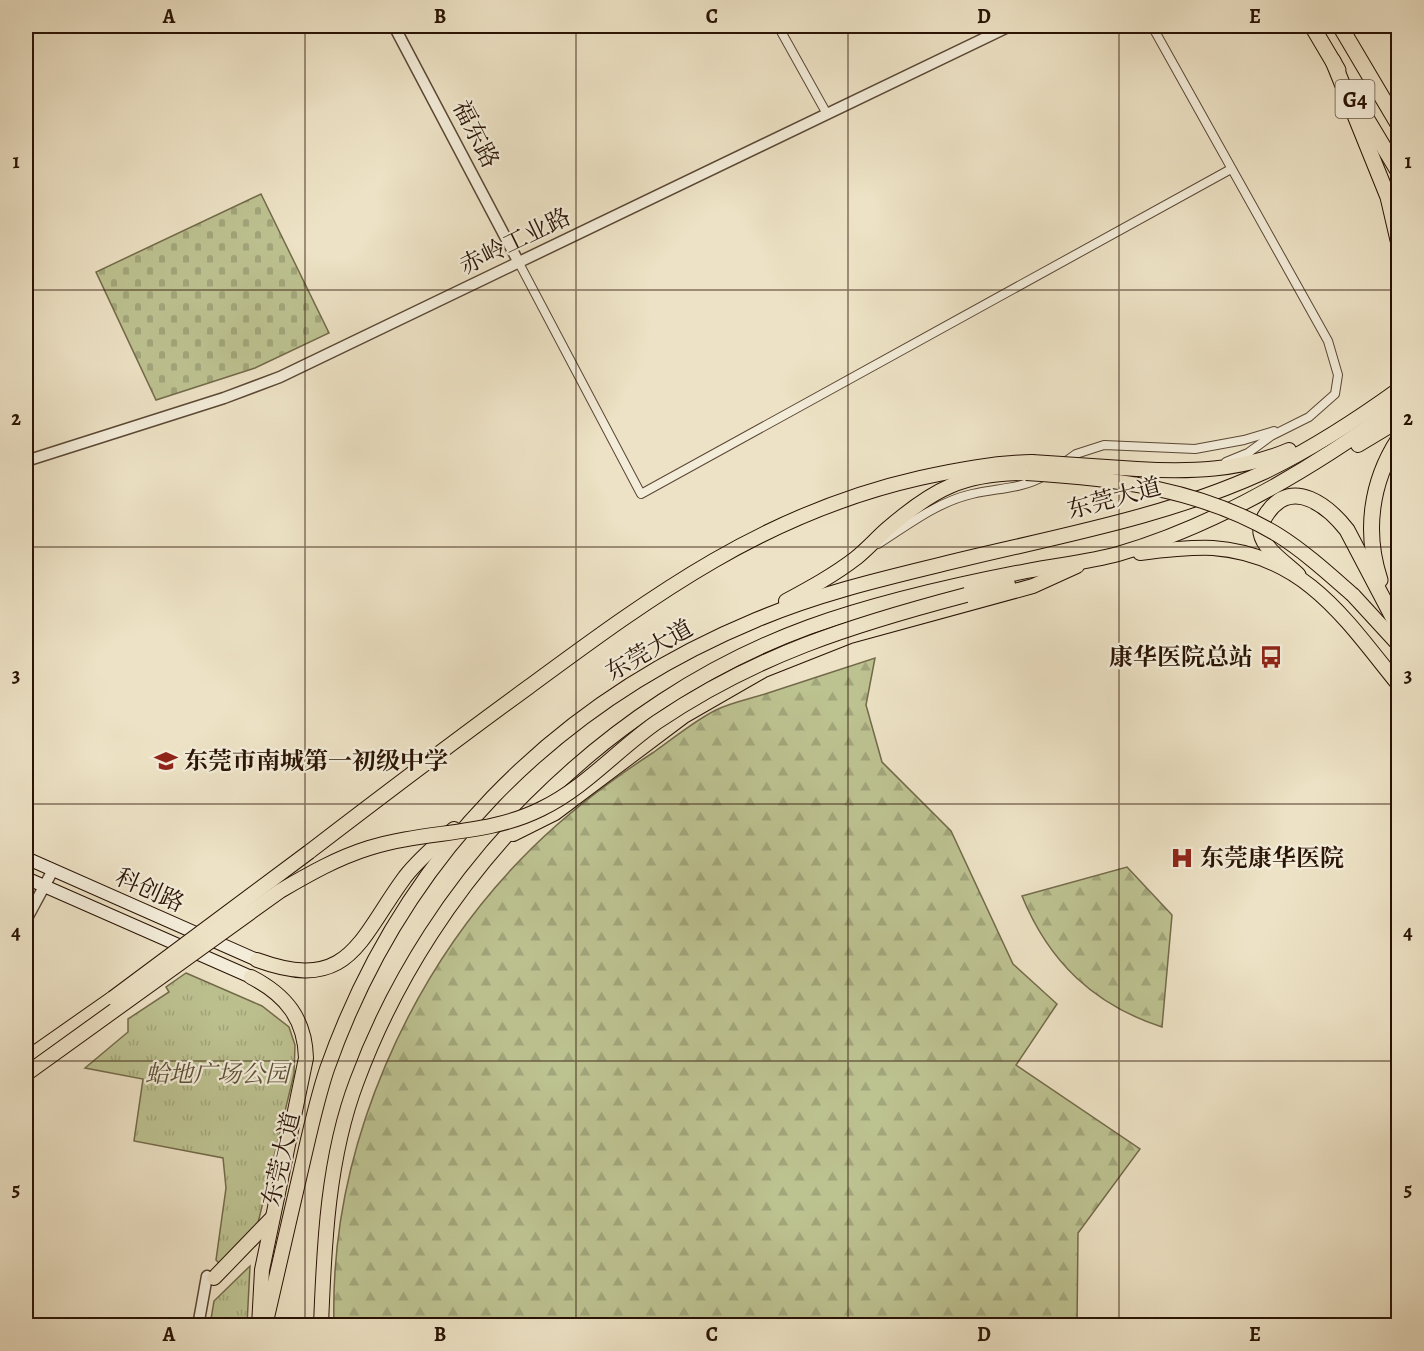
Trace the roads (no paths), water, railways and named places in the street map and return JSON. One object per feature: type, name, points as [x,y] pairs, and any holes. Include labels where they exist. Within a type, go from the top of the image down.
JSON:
[{"type":"highway","name":"G4","points":[[1312,26],[1398,171]]},
{"type":"highway","name":"G4","points":[[1340,26],[1398,124]]},
{"type":"highway","points":[[1354,49],[1398,104]]},
{"type":"highway","points":[[1333,61],[1388,197],[1398,240]]},
{"type":"highway","name":"东莞大道","points":[[265,1326],[314,1116],[326,1072],[349,1012],[390,935],[420,888],[486,804],[517,771],[582,716],[643,677],[730,631],[798,604],[848,588],[1176,505],[1261,473],[1349,424],[1398,390]]},
{"type":"highway","name":"东莞大道","points":[[321,1326],[328,1220],[339,1148],[357,1082],[420,953],[477,869],[542,798],[600,745],[695,681],[740,657],[811,627],[949,587],[1085,562],[1190,528],[1270,488],[1358,436],[1398,406]]},
{"type":"highway","points":[[1270,488],[1337,456],[1398,421]]},
{"type":"highway","points":[[730,631],[826,579],[857,557],[903,515],[949,485],[984,475],[1029,468],[1180,471],[1243,465],[1277,455],[1349,424]]},
{"type":"highway","points":[[1390,611],[1377,570],[1372,540],[1373,494],[1387,457],[1398,440]]},
{"type":"highway","points":[[26,1059],[113,998],[571,655],[690,572],[802,514],[863,492],[996,463],[1136,483],[1175,493],[1238,515],[1277,535],[1311,559],[1353,596],[1398,644]]},
{"type":"highway","points":[[930,476],[984,475]]},
{"type":"highway","points":[[1398,627],[1347,530],[1336,516],[1310,498],[1298,496],[1283,498],[1272,506],[1263,521],[1262,533],[1267,545],[1340,612],[1398,684]]},
{"type":"highway","points":[[1099,558],[1177,549],[1213,548],[1253,555],[1298,574]]},
{"type":"highway","points":[[26,1074],[280,891],[319,868],[371,848],[487,829],[515,821],[544,808],[571,790],[656,723],[718,684],[761,662],[855,625],[1085,562]]},
{"type":"highway","points":[[503,839],[555,813],[684,716],[764,670],[850,636],[1033,586],[1085,562]]},
{"type":"highway","points":[[257,960],[282,969],[302,972],[321,969],[340,961],[366,937],[405,876],[462,821],[486,804]]},
{"type":"highway","points":[[251,977],[281,996],[300,1022],[306,1039],[306,1058],[302,1081],[260,1280],[259,1326]]},
{"type":"highway","points":[[210,1277],[272,1218]]},
{"type":"main road","name":"科创路","points":[[26,858],[257,960]]},
{"type":"main road","name":"科创路","points":[[26,878],[251,977]]},
{"type":"street","name":"福东路","points":[[394,26],[519,263]]},
{"type":"street","points":[[778,26],[827,114]]},
{"type":"street","name":"赤岭工业路","points":[[26,461],[262,385],[1010,26]]},
{"type":"street","points":[[1152,26],[1328,340],[1338,375],[1335,394],[1309,417],[1271,436],[1248,453],[1209,469]]},
{"type":"street","points":[[519,263],[641,494],[1231,169]]},
{"type":"street","points":[[857,557],[932,509],[971,494],[1013,488],[1042,478],[1076,454],[1104,445],[1195,449],[1244,440],[1292,426]]},
{"type":"street","points":[[26,920],[49,869]]},
{"type":"street","points":[[26,907],[42,885]]},
{"type":"street","points":[[198,1326],[210,1277]]},
{"type":"street","points":[[205,1326],[210,1277]]},
{"type":"place","name":"康华医院总站","points":[[1271,657]]},
{"type":"place","name":"东莞市南城第一初级中学","points":[[166,761]]},
{"type":"place","name":"东莞康华医院","points":[[1182,858]]},
{"type":"park label","name":"蛤地广场公园","points":[[217,1074]]}]
